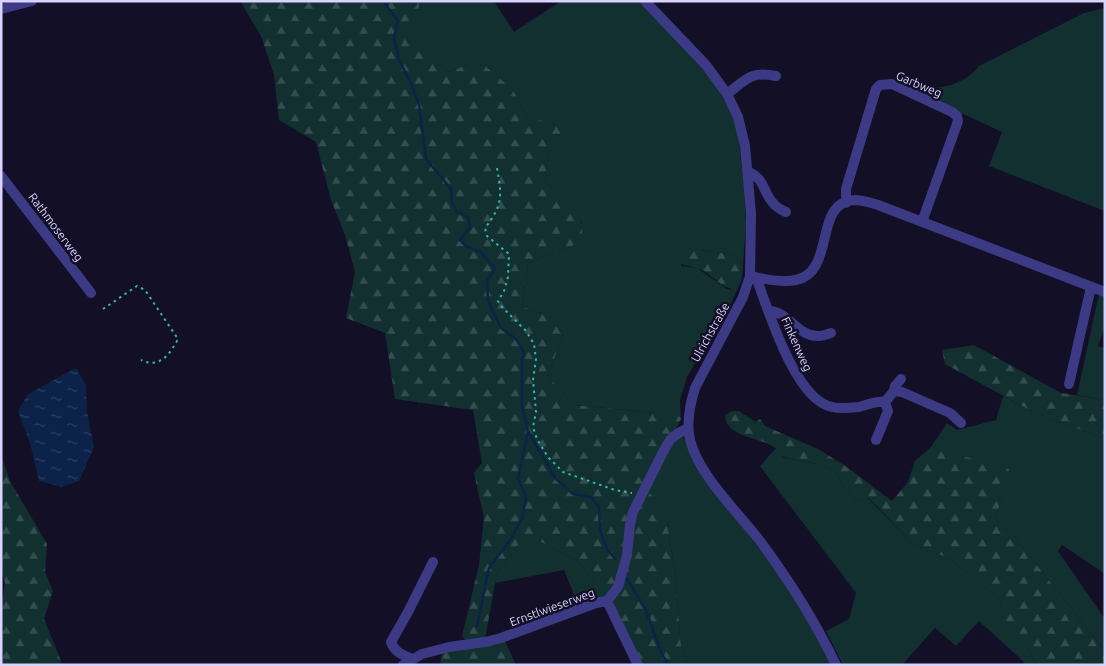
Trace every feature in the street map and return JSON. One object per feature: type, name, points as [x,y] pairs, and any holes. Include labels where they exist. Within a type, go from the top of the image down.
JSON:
[{"type":"street","points":[[1,9],[32,1]]},
{"type":"street","name":"Ulrichstraße","points":[[645,1],[706,65],[727,94],[738,117],[745,146],[748,172],[753,277],[695,388],[690,404],[688,428],[696,455],[704,469],[777,565],[807,611],[836,665]]},
{"type":"street","points":[[727,94],[753,75],[776,76]]},
{"type":"street","name":"Garbweg","points":[[846,202],[846,189],[876,89],[880,85],[892,84],[957,116],[958,121],[922,222]]},
{"type":"street","points":[[748,172],[758,178],[773,204],[786,212]]},
{"type":"street","name":"Rathmoserweg","points":[[1,176],[91,294]]},
{"type":"street","points":[[753,277],[794,280],[809,274],[818,261],[832,214],[846,202],[854,200],[878,205],[1105,292]]},
{"type":"street","name":"Finkenweg","points":[[753,277],[795,372],[810,393],[820,403],[830,407],[846,408],[874,402],[885,402]]},
{"type":"street","points":[[1069,384],[1091,287]]},
{"type":"street","name":"Finkenweg","points":[[769,311],[778,312],[802,331],[812,335],[819,336],[831,333]]},
{"type":"street","points":[[876,440],[888,411],[885,402],[901,380]]},
{"type":"street","points":[[894,391],[902,392],[950,413],[961,423]]},
{"type":"street","name":"Ernstlwieserweg","points":[[408,662],[449,647],[501,638],[596,603],[607,601],[618,587],[627,555],[630,524],[642,494],[670,440],[676,434],[688,428]]},
{"type":"street","points":[[408,662],[397,653],[391,642],[433,562]]},
{"type":"street","points":[[607,601],[638,665]]},
{"type":"path","points":[[497,168],[501,202],[485,228],[490,240],[509,254],[508,277],[504,291],[498,301],[526,331],[534,344],[536,360],[533,380],[536,412],[533,427],[537,439],[548,457],[563,472],[615,490],[642,494]]},
{"type":"path","points":[[103,310],[136,286],[145,290],[178,339],[171,352],[157,362],[149,363],[141,360]]},
{"type":"green space","points":[[240,1],[419,1],[419,14],[409,38],[449,72],[469,64],[485,66],[513,90],[528,118],[547,122],[559,130],[565,142],[548,154],[545,181],[576,215],[582,225],[582,232],[577,244],[528,263],[522,307],[547,315],[555,322],[563,334],[548,376],[574,405],[656,413],[666,409],[676,410],[681,419],[648,491],[659,503],[667,522],[674,567],[681,646],[687,665],[642,665],[607,597],[576,560],[539,541],[521,541],[497,573],[485,639],[467,641],[462,636],[479,565],[484,518],[474,473],[482,463],[473,410],[395,399],[385,333],[346,318],[355,272],[345,235],[331,200],[316,142],[279,120],[274,75],[261,36]]},
{"type":"green space","points":[[419,1],[494,1],[514,32],[561,1],[640,1],[696,59],[717,87],[734,118],[739,141],[746,223],[743,266],[737,258],[730,255],[681,247],[681,266],[697,268],[727,289],[737,290],[687,377],[680,400],[681,419],[676,410],[657,413],[574,405],[548,376],[563,334],[555,322],[547,315],[522,307],[528,263],[577,244],[582,223],[545,181],[548,154],[555,125],[528,118],[513,90],[469,64],[449,72],[408,38],[419,14]]},
{"type":"green space","points":[[1105,8],[1105,211],[989,166],[1002,132],[910,89],[938,88],[956,83],[965,79],[979,66],[1084,13]]},
{"type":"green space","points":[[681,247],[724,253],[736,258],[743,266],[742,279],[737,290],[730,289],[702,270],[670,259],[672,249]]},
{"type":"green space","points":[[1099,294],[1105,295],[1105,326],[1098,346],[1105,348],[1105,400],[1077,395]]},
{"type":"green space","points":[[974,345],[1061,393],[1105,400],[1105,439],[1033,412],[945,364],[942,350]]},
{"type":"green space","points":[[1003,396],[1033,412],[1105,439],[1105,574],[1062,545],[1058,551],[1105,619],[1105,651],[1016,539],[995,519],[1003,495],[931,447],[947,423],[957,430],[996,420]]},
{"type":"green space","points":[[732,411],[739,411],[755,422],[760,419],[765,426],[818,449],[847,467],[892,501],[908,482],[915,461],[931,447],[1009,469],[995,519],[1016,539],[1105,651],[1105,665],[1038,665],[1033,660],[1027,645],[997,623],[1001,601],[951,559],[913,544],[869,498],[857,501],[843,486],[838,474],[820,465],[783,456],[776,448],[744,436],[731,428],[726,422],[725,415]]},
{"type":"green space","points":[[680,436],[683,437],[698,467],[782,579],[831,665],[687,665],[681,646],[674,567],[667,522],[648,491],[664,442]]},
{"type":"green space","points":[[776,448],[783,457],[821,465],[838,474],[843,486],[857,501],[868,498],[913,544],[951,559],[1001,601],[998,623],[1027,645],[1033,660],[1038,665],[1022,665],[1024,662],[979,621],[956,646],[935,628],[902,665],[843,665],[826,631],[849,619],[856,593],[760,466]]},
{"type":"green space","points":[[1,454],[10,481],[47,544],[45,572],[53,591],[44,619],[61,661],[60,665],[1,665],[1,610],[5,583],[1,569]]},
{"type":"green space","points":[[521,541],[539,541],[576,560],[607,597],[579,607],[564,570],[495,583],[497,573]]},
{"type":"green space","points":[[504,639],[516,665],[440,665],[442,654],[448,651]]},
{"type":"water","points":[[76,368],[86,385],[87,411],[94,447],[79,481],[62,487],[39,481],[30,443],[18,411],[28,394]]},
{"type":"waterway","points":[[383,1],[398,21],[394,37],[399,60],[411,83],[419,105],[426,159],[451,189],[452,203],[457,212],[468,217],[470,227],[460,240],[467,247],[480,252],[495,268],[487,281],[488,301],[501,328],[516,339],[524,352],[522,363],[522,406],[528,431],[518,479],[526,497],[522,518],[511,539],[489,568],[477,626]]},
{"type":"waterway","points":[[528,431],[556,479],[573,494],[591,497],[599,507],[600,530],[607,549],[615,559]]},
{"type":"waterway","points":[[625,576],[646,610],[660,650],[668,665]]}]
